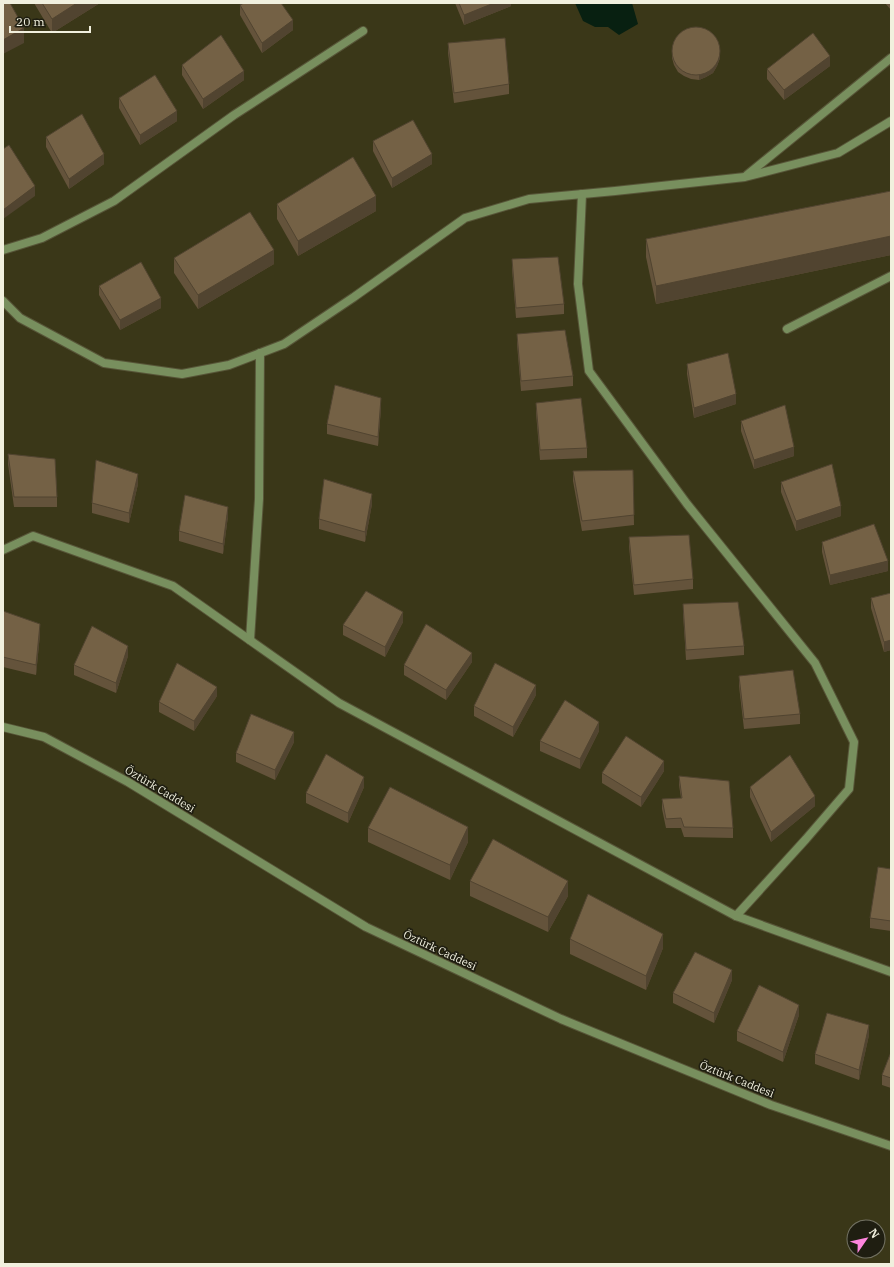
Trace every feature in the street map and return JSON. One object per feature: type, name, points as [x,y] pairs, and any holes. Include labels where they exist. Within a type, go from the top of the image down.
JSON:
[{"type":"lane","points":[[3,250],[42,238],[114,201],[234,115],[363,31]]},
{"type":"lane","points":[[744,177],[891,58]]},
{"type":"lane","points":[[3,301],[20,318],[104,362],[182,374],[229,365],[284,344],[354,297],[465,218],[529,199],[744,177],[838,153],[891,121]]},
{"type":"lane","points":[[582,194],[578,284],[589,371],[687,504],[815,663],[854,742],[849,789],[806,840],[736,916]]},
{"type":"lane","points":[[787,329],[891,276]]},
{"type":"lane","points":[[250,640],[259,499],[260,353]]},
{"type":"lane","points":[[3,550],[33,536],[173,586],[339,703],[736,916],[891,972]]},
{"type":"lane","name":"Öztürk Caddesi","points":[[3,727],[44,738],[128,782],[366,927],[561,1019],[771,1105],[891,1146]]},
{"type":"shaded area","points":[[575,3],[632,3],[638,24],[619,35],[608,27],[595,27],[583,21]]},
{"type":"building","points":[[3,3],[10,3],[24,28],[3,40]]},
{"type":"building","points":[[42,3],[77,3],[52,19]]},
{"type":"building","points":[[244,3],[281,3],[293,20],[262,43],[240,5]]},
{"type":"building","points":[[459,3],[494,3],[464,15]]},
{"type":"building","points":[[696,27],[705,29],[713,34],[718,42],[720,51],[718,60],[713,68],[705,73],[696,75],[687,73],[679,68],[674,60],[672,51],[674,42],[679,34],[687,29]]},
{"type":"building","points":[[813,33],[830,56],[784,90],[767,69]]},
{"type":"building","points":[[221,35],[244,71],[203,99],[182,65]]},
{"type":"building","points":[[505,38],[509,84],[454,93],[448,43]]},
{"type":"building","points":[[155,75],[177,111],[140,135],[119,98]]},
{"type":"building","points":[[82,114],[104,154],[69,179],[46,137]]},
{"type":"building","points":[[413,120],[432,154],[392,178],[373,141]]},
{"type":"building","points":[[9,145],[35,186],[3,210],[3,149]]},
{"type":"building","points":[[353,157],[376,196],[298,241],[277,204]]},
{"type":"building","points":[[891,191],[891,236],[656,286],[646,239]]},
{"type":"building","points":[[250,212],[274,250],[198,295],[174,258]]},
{"type":"building","points":[[558,257],[564,304],[516,308],[512,259]]},
{"type":"building","points":[[141,262],[161,298],[120,320],[99,286]]},
{"type":"building","points":[[565,330],[573,376],[521,381],[517,334]]},
{"type":"building","points":[[728,353],[736,394],[694,408],[687,364]]},
{"type":"building","points":[[335,385],[381,398],[378,437],[327,424]]},
{"type":"building","points":[[581,398],[587,448],[540,450],[536,403]]},
{"type":"building","points":[[785,405],[794,447],[754,460],[741,421]]},
{"type":"building","points":[[8,454],[55,459],[57,497],[14,497]]},
{"type":"building","points":[[96,460],[138,474],[129,513],[92,503]]},
{"type":"building","points":[[832,464],[841,506],[796,521],[781,482]]},
{"type":"building","points":[[633,470],[634,515],[582,521],[573,471]]},
{"type":"building","points":[[324,479],[372,494],[365,532],[319,519]]},
{"type":"building","points":[[185,495],[228,507],[223,544],[179,531]]},
{"type":"building","points":[[874,524],[888,561],[830,575],[822,542]]},
{"type":"building","points":[[689,535],[693,579],[634,585],[629,537]]},
{"type":"building","points":[[366,591],[403,612],[385,647],[343,625]]},
{"type":"building","points":[[891,593],[891,640],[884,642],[871,598]]},
{"type":"building","points":[[738,602],[744,646],[686,650],[683,604]]},
{"type":"building","points":[[3,611],[40,624],[36,665],[3,657]]},
{"type":"building","points":[[426,624],[472,653],[446,690],[404,665]]},
{"type":"building","points":[[92,626],[128,646],[116,683],[74,665]]},
{"type":"building","points":[[177,663],[217,687],[194,721],[159,702]]},
{"type":"building","points":[[495,663],[536,685],[513,727],[474,706]]},
{"type":"building","points":[[793,670],[800,714],[744,719],[739,676]]},
{"type":"building","points":[[565,700],[599,722],[580,759],[540,741]]},
{"type":"building","points":[[251,714],[294,732],[275,770],[236,753]]},
{"type":"building","points":[[626,736],[664,761],[641,797],[602,773]]},
{"type":"building","points":[[326,754],[364,777],[348,813],[306,793]]},
{"type":"building","points":[[790,755],[815,796],[771,832],[750,787]]},
{"type":"building","points":[[679,776],[729,781],[733,828],[684,827],[681,818],[666,819],[662,799],[682,798]]},
{"type":"building","points":[[390,787],[468,827],[450,865],[368,828]]},
{"type":"building","points":[[493,839],[568,881],[548,917],[470,881]]},
{"type":"building","points":[[878,867],[891,869],[891,921],[870,918]]},
{"type":"building","points":[[588,894],[663,934],[646,976],[570,939]]},
{"type":"building","points":[[695,952],[732,970],[714,1013],[673,993]]},
{"type":"building","points":[[759,985],[799,1005],[783,1052],[737,1031]]},
{"type":"building","points":[[827,1013],[869,1025],[859,1070],[815,1054]]},
{"type":"building","points":[[891,1052],[891,1078],[882,1075]]}]
